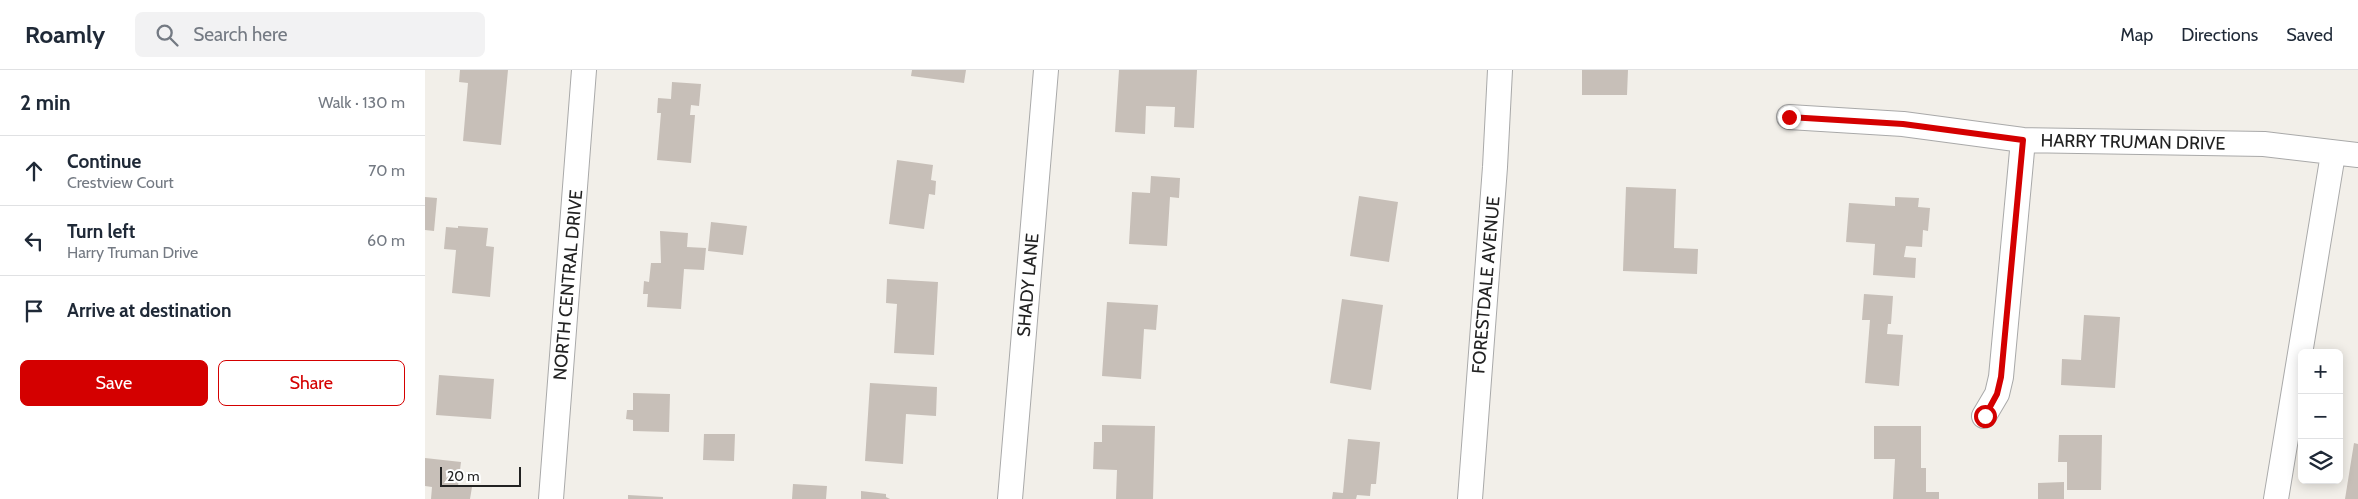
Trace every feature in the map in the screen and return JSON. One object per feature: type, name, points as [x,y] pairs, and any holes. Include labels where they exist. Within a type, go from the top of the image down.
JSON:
[{"type":"street","name":"NORTH CENTRAL DRIVE","points":[[551,499],[584,70]]},
{"type":"street","name":"SHADY LANE","points":[[1010,499],[1046,70]]},
{"type":"street","name":"FORESTDALE AVENUE","points":[[1470,499],[1495,167],[1500,70]]},
{"type":"street","name":"HARRY TRUMAN DRIVE","points":[[1789,117],[1903,124],[2023,140],[2264,144],[2358,156]]},
{"type":"street","points":[[1985,416],[1997,394],[2001,377],[2023,140]]},
{"type":"street","points":[[2276,499],[2333,154]]},
{"type":"building","points":[[460,70],[508,70],[501,145],[463,141],[468,83],[459,82]]},
{"type":"building","points":[[912,70],[966,70],[964,83],[911,76]]},
{"type":"building","points":[[1119,70],[1197,70],[1194,128],[1174,127],[1175,107],[1146,106],[1145,134],[1115,132]]},
{"type":"building","points":[[1582,70],[1628,70],[1627,95],[1582,95]]},
{"type":"building","points":[[672,82],[701,84],[699,106],[691,105],[690,115],[695,115],[691,163],[657,160],[661,113],[657,113],[658,98],[671,99]]},
{"type":"building","points":[[897,160],[933,165],[931,180],[936,181],[935,195],[929,194],[924,229],[889,224]]},
{"type":"building","points":[[1151,176],[1180,178],[1179,198],[1170,197],[1167,246],[1129,244],[1132,192],[1150,193]]},
{"type":"building","points":[[1626,187],[1676,189],[1674,248],[1698,249],[1697,274],[1623,271]]},
{"type":"building","points":[[1359,196],[1398,202],[1389,262],[1350,256]]},
{"type":"building","points":[[425,197],[437,198],[434,231],[425,230]]},
{"type":"building","points":[[1895,197],[1919,198],[1918,207],[1930,208],[1928,231],[1923,230],[1922,247],[1906,246],[1904,257],[1916,258],[1915,278],[1873,275],[1875,244],[1846,242],[1849,203],[1895,206]]},
{"type":"building","points":[[711,222],[747,226],[743,255],[708,251]]},
{"type":"building","points":[[458,226],[488,228],[486,246],[494,247],[490,297],[452,293],[456,250],[444,249],[446,227],[458,228]]},
{"type":"building","points":[[660,231],[688,233],[687,247],[706,248],[704,270],[684,269],[681,309],[647,307],[648,294],[643,294],[644,281],[649,282],[651,263],[661,263]]},
{"type":"building","points":[[887,279],[938,282],[934,355],[894,353],[897,304],[886,303]]},
{"type":"building","points":[[1864,294],[1893,296],[1891,324],[1888,324],[1887,334],[1903,335],[1899,386],[1865,383],[1870,320],[1862,320]]},
{"type":"building","points":[[1342,299],[1383,305],[1371,390],[1330,383]]},
{"type":"building","points":[[1107,302],[1158,305],[1156,330],[1144,329],[1141,379],[1102,376]]},
{"type":"building","points":[[2084,315],[2120,317],[2115,388],[2061,385],[2062,359],[2081,360]]},
{"type":"building","points":[[439,375],[494,379],[491,419],[436,415]]},
{"type":"building","points":[[870,383],[937,387],[936,416],[906,414],[903,464],[865,461]]},
{"type":"building","points":[[633,393],[670,394],[669,432],[633,431],[633,420],[626,419],[627,410],[633,410]]},
{"type":"building","points":[[1102,425],[1155,426],[1153,499],[1116,499],[1117,470],[1093,469],[1094,442],[1102,442]]},
{"type":"building","points":[[1874,426],[1921,426],[1921,468],[1926,468],[1926,492],[1939,492],[1939,499],[1893,499],[1895,459],[1874,459]]},
{"type":"building","points":[[704,434],[735,434],[734,461],[703,460]]},
{"type":"building","points":[[2059,435],[2102,435],[2101,490],[2067,490],[2067,462],[2058,462]]},
{"type":"building","points":[[1348,439],[1380,442],[1376,484],[1371,484],[1370,496],[1357,495],[1356,499],[1332,499],[1333,492],[1343,493]]},
{"type":"building","points":[[2354,443],[2358,444],[2358,499],[2345,499]]},
{"type":"building","points":[[425,458],[461,462],[458,486],[472,487],[470,499],[431,499],[432,487],[425,486]]},
{"type":"building","points":[[2064,482],[2064,499],[2038,499],[2038,483]]},
{"type":"building","points":[[793,484],[827,486],[826,499],[792,499]]},
{"type":"building","points":[[861,491],[886,494],[886,497],[890,499],[861,499]]},
{"type":"building","points":[[628,495],[663,497],[663,499],[628,499]]},
{"type":"route","points":[[1789,117],[1903,124],[2023,140],[2001,377],[1997,394],[1985,416]]}]
